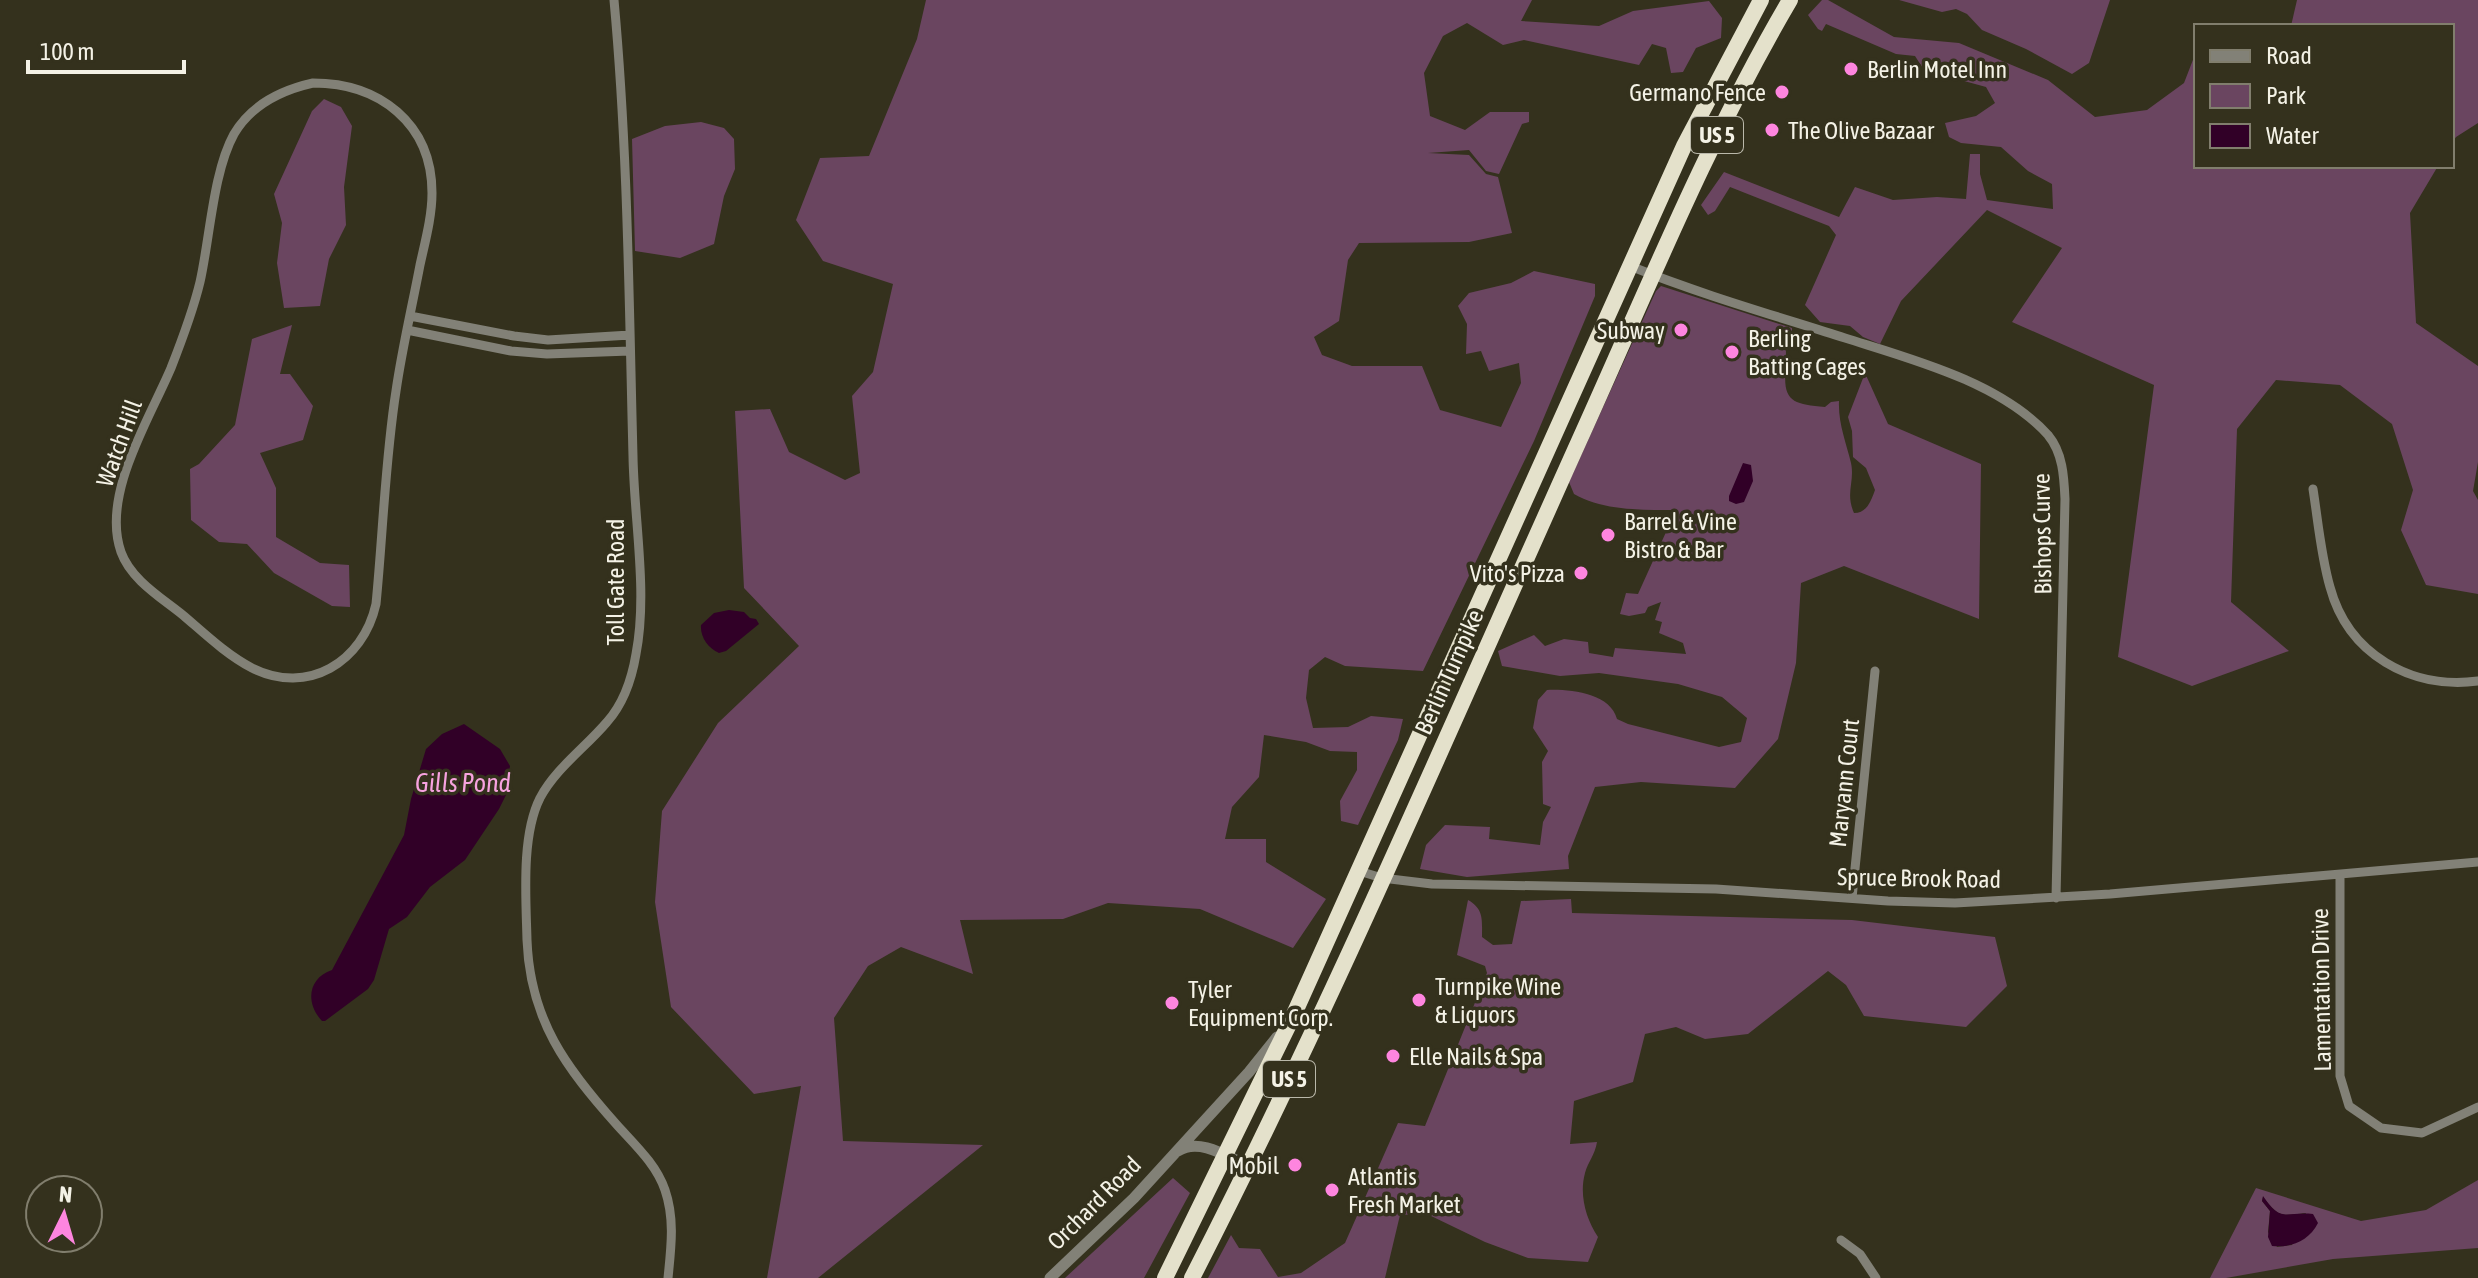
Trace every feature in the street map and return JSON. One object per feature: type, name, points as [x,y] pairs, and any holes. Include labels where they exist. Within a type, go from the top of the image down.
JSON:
[{"type":"highway","name":"Berlin Turnpike","points":[[1165,1278],[1295,1012],[1691,134],[1761,0]]},
{"type":"highway","name":"Berlin Turnpike","points":[[1192,1278],[1248,1166],[1382,878],[1718,132],[1790,0]]},
{"type":"street","name":"Toll Gate Road","points":[[614,0],[623,133],[639,590],[637,650],[624,697],[609,720],[555,775],[539,800],[530,829],[527,944],[533,988],[545,1027],[561,1056],[580,1083],[654,1168],[664,1187],[672,1224],[668,1278]]},
{"type":"street","name":"Watch Hill","points":[[313,83],[347,85],[378,97],[412,127],[427,157],[432,192],[410,316],[395,395],[376,604],[371,624],[362,641],[348,656],[318,674],[285,678],[251,667],[144,585],[130,570],[121,554],[116,516],[119,495],[134,453],[192,313],[226,153],[235,133],[264,102],[281,92],[313,83]]},
{"type":"street","name":"Bishops Curve","points":[[1630,266],[1938,369],[2009,404],[2050,437],[2061,464],[2065,499],[2056,898]]},
{"type":"street","points":[[410,316],[548,340],[630,335]]},
{"type":"street","points":[[407,330],[535,353],[630,351]]},
{"type":"street","points":[[477,344],[480,330]]},
{"type":"street","points":[[584,339],[584,353]]},
{"type":"street","points":[[2313,489],[2330,589],[2348,628],[2377,660],[2415,677],[2458,684],[2478,681]]},
{"type":"street","name":"Maryann Court","points":[[1852,898],[1875,671]]},
{"type":"street","name":"Spruce Brook Road","points":[[1359,871],[1382,878],[1456,885],[1716,889],[1922,903],[2056,898],[2478,862]]},
{"type":"street","name":"Lamentation Drive","points":[[2340,875],[2340,1076],[2349,1106],[2381,1128],[2422,1133],[2478,1107]]},
{"type":"street","name":"Orchard Road","points":[[1050,1278],[1134,1198],[1257,1062],[1295,1012]]},
{"type":"street","name":"Orchard Road","points":[[1169,1159],[1187,1146],[1197,1145],[1248,1166]]},
{"type":"street","points":[[1841,1240],[1860,1254],[1876,1278]]},
{"type":"green space","points":[[926,0],[1532,0],[1521,21],[1599,26],[1633,11],[1709,1],[1722,18],[1721,38],[1696,48],[1683,72],[1671,73],[1666,48],[1652,44],[1639,65],[1524,40],[1503,45],[1467,23],[1443,36],[1424,73],[1430,116],[1465,130],[1490,112],[1529,112],[1529,122],[1522,124],[1499,174],[1486,171],[1469,150],[1428,153],[1469,155],[1486,174],[1498,177],[1512,233],[1469,242],[1359,243],[1348,260],[1339,321],[1314,337],[1322,355],[1352,366],[1422,366],[1440,410],[1501,427],[1521,383],[1519,363],[1489,371],[1481,351],[1466,354],[1467,324],[1458,306],[1469,293],[1511,283],[1534,271],[1595,284],[1595,296],[1534,441],[1423,671],[1345,666],[1325,657],[1309,670],[1306,698],[1313,728],[1348,727],[1371,716],[1403,719],[1398,740],[1358,825],[1341,821],[1340,801],[1357,770],[1357,752],[1330,751],[1306,742],[1264,735],[1259,777],[1232,807],[1225,839],[1266,839],[1266,862],[1326,899],[1293,948],[1200,909],[1108,903],[1063,919],[960,920],[973,974],[901,947],[868,966],[834,1018],[843,1141],[983,1145],[818,1278],[767,1278],[801,1086],[754,1094],[671,1007],[655,902],[662,811],[718,723],[799,646],[744,588],[735,411],[770,409],[789,452],[845,480],[860,473],[852,396],[873,372],[893,284],[823,261],[796,220],[820,158],[869,156],[917,39]]},
{"type":"green space","points":[[1822,0],[1828,0],[1894,37],[1959,43],[2048,80],[2095,117],[2147,110],[2184,83],[2194,57],[2194,168],[2437,168],[2410,213],[2416,323],[2478,366],[2478,462],[2473,491],[2478,500],[2478,594],[2426,585],[2401,530],[2413,490],[2392,424],[2340,385],[2276,380],[2237,429],[2231,602],[2289,651],[2192,686],[2118,657],[2154,385],[2012,322],[2062,248],[1987,210],[1901,301],[1880,344],[1863,337],[1850,326],[1820,322],[1805,305],[1836,235],[1829,226],[1730,187],[1715,211],[1708,215],[1701,205],[1724,172],[1839,217],[1855,187],[1893,200],[1966,199],[1970,154],[1980,154],[1980,174],[1987,200],[2053,209],[2052,184],[2028,171],[2001,147],[1961,143],[1949,137],[1945,123],[1976,116],[1995,103],[1986,87],[1924,70],[1915,56],[1896,54],[1826,24],[1822,31],[1808,15]]},
{"type":"green space","points":[[1899,0],[2110,0],[2089,63],[2072,74],[1982,30],[1967,14],[1956,9],[1942,12]]},
{"type":"green space","points":[[2297,0],[2478,0],[2478,123],[2454,140],[2454,24],[2291,24]]},
{"type":"green space","points":[[324,99],[341,107],[352,126],[344,187],[346,225],[329,259],[320,306],[284,308],[277,263],[282,223],[274,194],[312,111]]},
{"type":"green space","points":[[701,122],[724,128],[734,139],[735,169],[724,196],[714,244],[680,258],[635,251],[632,139],[665,126]]},
{"type":"green space","points":[[1661,286],[1792,328],[1786,350],[1788,394],[1797,402],[1814,406],[1825,407],[1839,401],[1841,425],[1851,463],[1850,499],[1854,513],[1865,509],[1875,490],[1866,468],[1853,457],[1848,417],[1865,373],[1888,424],[1981,464],[1979,619],[1844,566],[1801,583],[1796,663],[1778,739],[1735,788],[1641,782],[1595,787],[1568,856],[1569,869],[1467,877],[1420,869],[1426,845],[1445,825],[1490,827],[1489,839],[1540,845],[1543,822],[1551,807],[1543,804],[1542,762],[1548,751],[1533,728],[1538,700],[1547,690],[1567,690],[1598,698],[1613,710],[1617,719],[1628,724],[1719,747],[1741,742],[1747,718],[1722,697],[1678,684],[1599,673],[1560,676],[1502,666],[1498,651],[1534,635],[1545,646],[1564,639],[1588,642],[1589,653],[1613,657],[1615,648],[1686,654],[1683,643],[1659,633],[1662,622],[1655,620],[1661,602],[1648,607],[1645,613],[1620,614],[1626,593],[1638,594],[1676,510],[1598,504],[1574,494],[1569,482],[1656,291]]},
{"type":"green space","points":[[292,325],[280,374],[290,374],[313,406],[303,440],[260,453],[276,488],[276,537],[320,563],[349,565],[350,607],[332,606],[274,573],[247,544],[219,542],[191,520],[190,469],[199,464],[235,425],[252,339]]},
{"type":"green space","points":[[1571,899],[1572,913],[1852,920],[1995,937],[2007,986],[1966,1027],[1864,1016],[1846,985],[1828,971],[1748,1034],[1705,1039],[1676,1027],[1645,1034],[1633,1082],[1574,1101],[1570,1144],[1597,1142],[1583,1181],[1585,1206],[1598,1237],[1588,1262],[1528,1258],[1485,1242],[1427,1214],[1400,1215],[1385,1278],[1208,1278],[1231,1235],[1239,1248],[1260,1249],[1278,1277],[1301,1273],[1345,1243],[1398,1123],[1425,1126],[1487,973],[1485,966],[1457,955],[1468,900],[1479,911],[1482,937],[1493,945],[1512,944],[1521,901]]},
{"type":"green space","points":[[1173,1178],[1190,1193],[1144,1278],[1065,1278]]},
{"type":"green space","points":[[2478,1180],[2478,1248],[2333,1259],[2226,1278],[2210,1278],[2256,1188],[2361,1221],[2426,1210]],"holes":[[[2263,1197],[2281,1214],[2306,1213],[2292,1245],[2277,1247],[2268,1232],[2270,1211],[2262,1201]]]},
{"type":"water","points":[[1743,463],[1751,465],[1753,481],[1744,502],[1736,504],[1729,501],[1729,496]]},
{"type":"water","points":[[729,610],[744,612],[759,624],[726,651],[719,653],[706,642],[701,625],[714,613]]},
{"type":"water","name":"Gills Pond","points":[[464,724],[500,749],[510,766],[506,795],[465,860],[430,887],[407,917],[389,929],[374,980],[368,989],[322,1021],[311,999],[314,985],[332,970],[404,835],[426,749],[442,734]]},
{"type":"water","points":[[2263,1196],[2280,1213],[2313,1214],[2318,1223],[2299,1242],[2272,1246],[2268,1237],[2270,1211],[2262,1201]]},
{"type":"place","name":"Berlin Motel Inn","points":[[1851,69]]},
{"type":"place","name":"Germano Fence","points":[[1782,92]]},
{"type":"place","name":"The Olive Bazaar","points":[[1772,130]]},
{"type":"place","name":"Subway","points":[[1681,330]]},
{"type":"place","name":"Berling Batting Cages","points":[[1732,352]]},
{"type":"place","name":"Barrel & Vine Bistro & Bar","points":[[1608,535]]},
{"type":"place","name":"Vito's Pizza","points":[[1581,573]]},
{"type":"place","name":"Turnpike Wine & Liquors","points":[[1419,1000]]},
{"type":"place","name":"Tyler Equipment Corp.","points":[[1172,1003]]},
{"type":"place","name":"Elle Nails & Spa","points":[[1393,1056]]},
{"type":"place","name":"Mobil","points":[[1295,1165]]},
{"type":"place","name":"Atlantis Fresh Market","points":[[1332,1190]]}]
